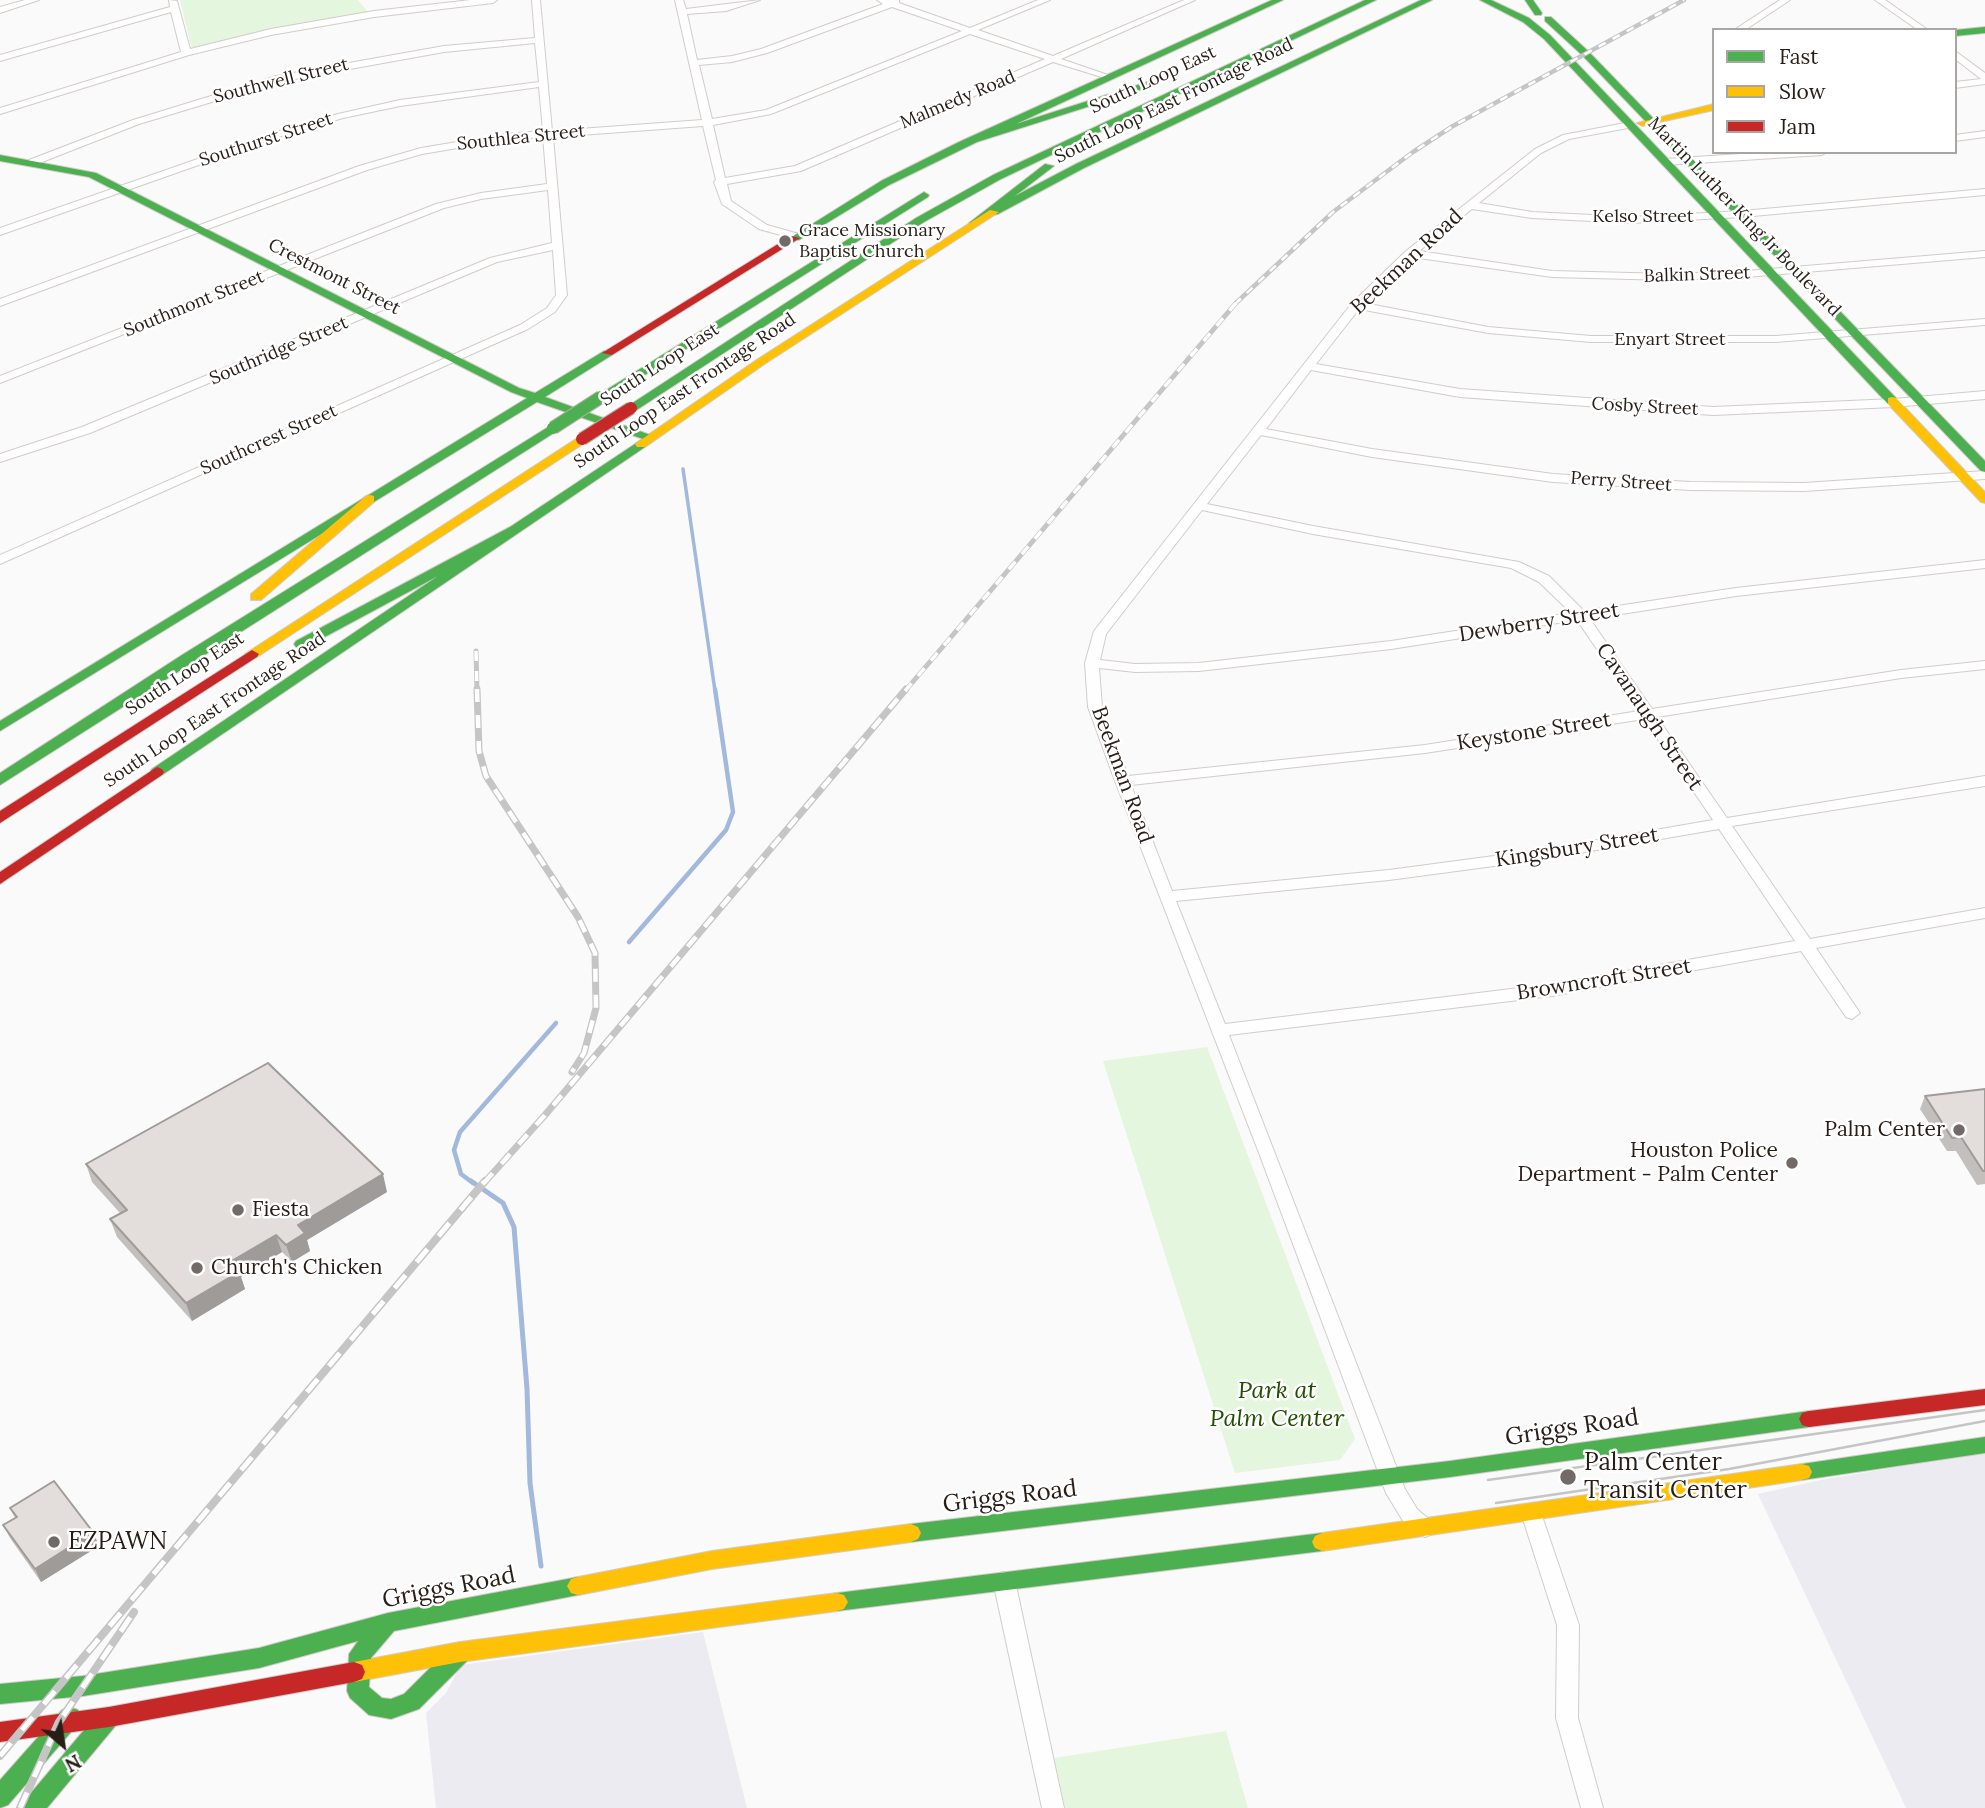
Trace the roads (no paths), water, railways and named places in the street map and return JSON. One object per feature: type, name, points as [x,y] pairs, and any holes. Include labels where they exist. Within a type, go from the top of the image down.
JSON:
[{"type":"main road","points":[[0,727],[885,183],[1105,77],[1279,0]]},
{"type":"main road","points":[[1247,40],[1335,0]]},
{"type":"main road","name":"South Loop East","points":[[0,818],[920,220],[997,177],[1140,107],[1372,0]]},
{"type":"main road","points":[[1380,23],[1422,0]]},
{"type":"main road","name":"South Loop East Frontage Road","points":[[0,879],[650,437],[974,223],[1080,166],[1428,0]]},
{"type":"main road","name":"Martin Luther King Jr Boulevard","points":[[1484,0],[1526,20],[1547,37],[1985,499]]},
{"type":"main road","name":"Martin Luther King Jr Boulevard","points":[[1511,0],[1534,6],[1567,35],[1985,468]]},
{"type":"main road","points":[[1957,33],[1985,30]]},
{"type":"main road","points":[[1547,37],[1567,35]]},
{"type":"main road","points":[[1574,65],[1595,63]]},
{"type":"main road","name":"South Loop East","points":[[962,144],[1156,81],[1026,141]]},
{"type":"main road","points":[[974,223],[1063,156],[1140,107]]},
{"type":"main road","points":[[1630,125],[1712,107]]},
{"type":"main road","name":"Crestmont Street","points":[[0,158],[92,175],[532,398],[650,437]]},
{"type":"main road","name":"South Loop East","points":[[0,780],[187,658],[867,228],[934,189]]},
{"type":"main road","points":[[187,658],[370,499]]},
{"type":"main road","points":[[142,726],[213,694],[331,626],[513,530]]},
{"type":"main road","name":"Griggs Road","points":[[0,1694],[99,1683],[259,1658],[388,1623],[712,1560],[825,1543],[1390,1476],[1684,1434],[1985,1397]]},
{"type":"main road","points":[[0,1732],[109,1717],[460,1652],[1004,1581],[1252,1552],[1985,1446]]},
{"type":"main road","points":[[388,1623],[360,1654],[358,1691],[377,1709],[391,1709],[411,1702],[424,1691],[448,1661],[460,1652]]},
{"type":"main road","points":[[0,1797],[99,1683]]},
{"type":"main road","points":[[33,1808],[109,1717]]},
{"type":"street","points":[[0,10],[35,0]]},
{"type":"street","points":[[0,111],[186,53],[323,22],[493,0]]},
{"type":"street","name":"Southcrest Street","points":[[0,560],[452,359],[551,310],[562,295],[536,0]]},
{"type":"street","points":[[680,0],[719,182],[726,202],[763,227],[795,236]]},
{"type":"street","points":[[682,12],[726,8],[756,0]]},
{"type":"street","points":[[881,0],[897,2],[1105,77]]},
{"type":"street","name":"Southlea Street","points":[[0,303],[388,159],[454,144],[546,134],[706,123],[768,113],[1046,0]]},
{"type":"street","name":"Malmedy Road","points":[[719,182],[797,169],[1191,0]]},
{"type":"street","points":[[1741,28],[1786,0]]},
{"type":"street","points":[[1879,0],[1921,28]]},
{"type":"street","points":[[692,63],[732,60],[764,51],[897,2]]},
{"type":"street","points":[[0,58],[174,5],[186,53]]},
{"type":"street","name":"Southwell Street","points":[[33,162],[54,151],[170,110],[276,79],[444,49],[538,40]]},
{"type":"street","points":[[1957,56],[1985,79]]},
{"type":"street","points":[[1957,85],[1985,79]]},
{"type":"street","name":"Southurst Street","points":[[0,232],[275,135],[341,116],[400,103],[542,84]]},
{"type":"street","name":"Beekman Road","points":[[1425,1528],[1410,1515],[1390,1476],[1220,1030],[1166,897],[1095,707],[1092,663],[1100,634],[1356,305],[1410,253],[1538,150],[1566,137],[1630,125]]},
{"type":"street","points":[[1957,138],[1985,134]]},
{"type":"street","points":[[1665,162],[1792,154]]},
{"type":"street","name":"Southmont Street","points":[[0,380],[440,206],[481,196],[551,187]]},
{"type":"street","name":"Kelso Street","points":[[1469,205],[1532,215],[1631,220],[1742,215],[1985,192]]},
{"type":"street","name":"Southridge Street","points":[[0,458],[86,430],[494,260],[559,244]]},
{"type":"street","name":"Balkin Street","points":[[1410,253],[1552,274],[1670,277],[1795,271],[1985,254]]},
{"type":"street","name":"Enyart Street","points":[[1356,305],[1488,330],[1591,339],[1689,341],[1985,323]]},
{"type":"street","name":"Cosby Street","points":[[1308,366],[1460,393],[1564,403],[1713,411],[1894,403],[1985,395]]},
{"type":"street","name":"Perry Street","points":[[1260,431],[1372,453],[1553,478],[1691,486],[1804,487],[1985,475]]},
{"type":"street","name":"Cavanaugh Street","points":[[1200,506],[1313,530],[1514,565],[1544,579],[1581,616],[1721,825],[1852,1013]]},
{"type":"street","name":"Dewberry Street","points":[[1092,663],[1135,668],[1199,667],[1391,645],[1737,592],[1985,564]]},
{"type":"street","name":"Keystone Street","points":[[1122,781],[1425,749],[1901,674],[1985,665]]},
{"type":"street","name":"Kingsbury Street","points":[[1166,897],[1389,875],[1539,855],[1985,781]]},
{"type":"street","name":"Browncroft Street","points":[[1220,1030],[1552,990],[1985,913]]},
{"type":"street","points":[[1531,1513],[1568,1625],[1567,1718],[1591,1808]]},
{"type":"street","points":[[1004,1581],[1053,1808]]},
{"type":"waterway","points":[[683,469],[715,691]]},
{"type":"waterway","points":[[629,942],[726,830],[733,812],[715,689]]},
{"type":"waterway","points":[[473,1183],[461,1174],[454,1150],[460,1132],[556,1023]]},
{"type":"waterway","points":[[471,1181],[503,1203],[514,1227],[527,1389],[530,1483],[541,1566]]},
{"type":"tram line","points":[[1488,1480],[1985,1410]]},
{"type":"tram line","points":[[1496,1503],[1729,1469],[1985,1421]]},
{"type":"railway","points":[[1236,303],[1333,212],[1413,152],[1453,126],[1684,0]]},
{"type":"railway","points":[[905,691],[1236,303]]},
{"type":"railway","points":[[476,651],[477,691]]},
{"type":"railway","points":[[477,689],[479,751],[486,776],[578,917],[595,953],[596,1008],[584,1053],[572,1072]]},
{"type":"railway","points":[[484,1183],[545,1115],[906,689]]},
{"type":"railway","points":[[0,1756],[485,1181]]},
{"type":"railway","points":[[20,1808],[59,1722],[134,1612]]},
{"type":"place","name":"Grace Missionary Baptist Church","points":[[785,241]]},
{"type":"place","name":"Palm Center","points":[[1959,1130]]},
{"type":"place","name":"Houston Police Department - Palm Center","points":[[1792,1163]]},
{"type":"place","name":"Fiesta","points":[[238,1210]]},
{"type":"place","name":"Church's Chicken","points":[[197,1268]]},
{"type":"place","name":"Palm Center Transit Center","points":[[1568,1477]]},
{"type":"place","name":"EZPAWN","points":[[54,1542]]},
{"type":"park label","name":"Park at Palm Center","points":[[1277,1405]]}]
